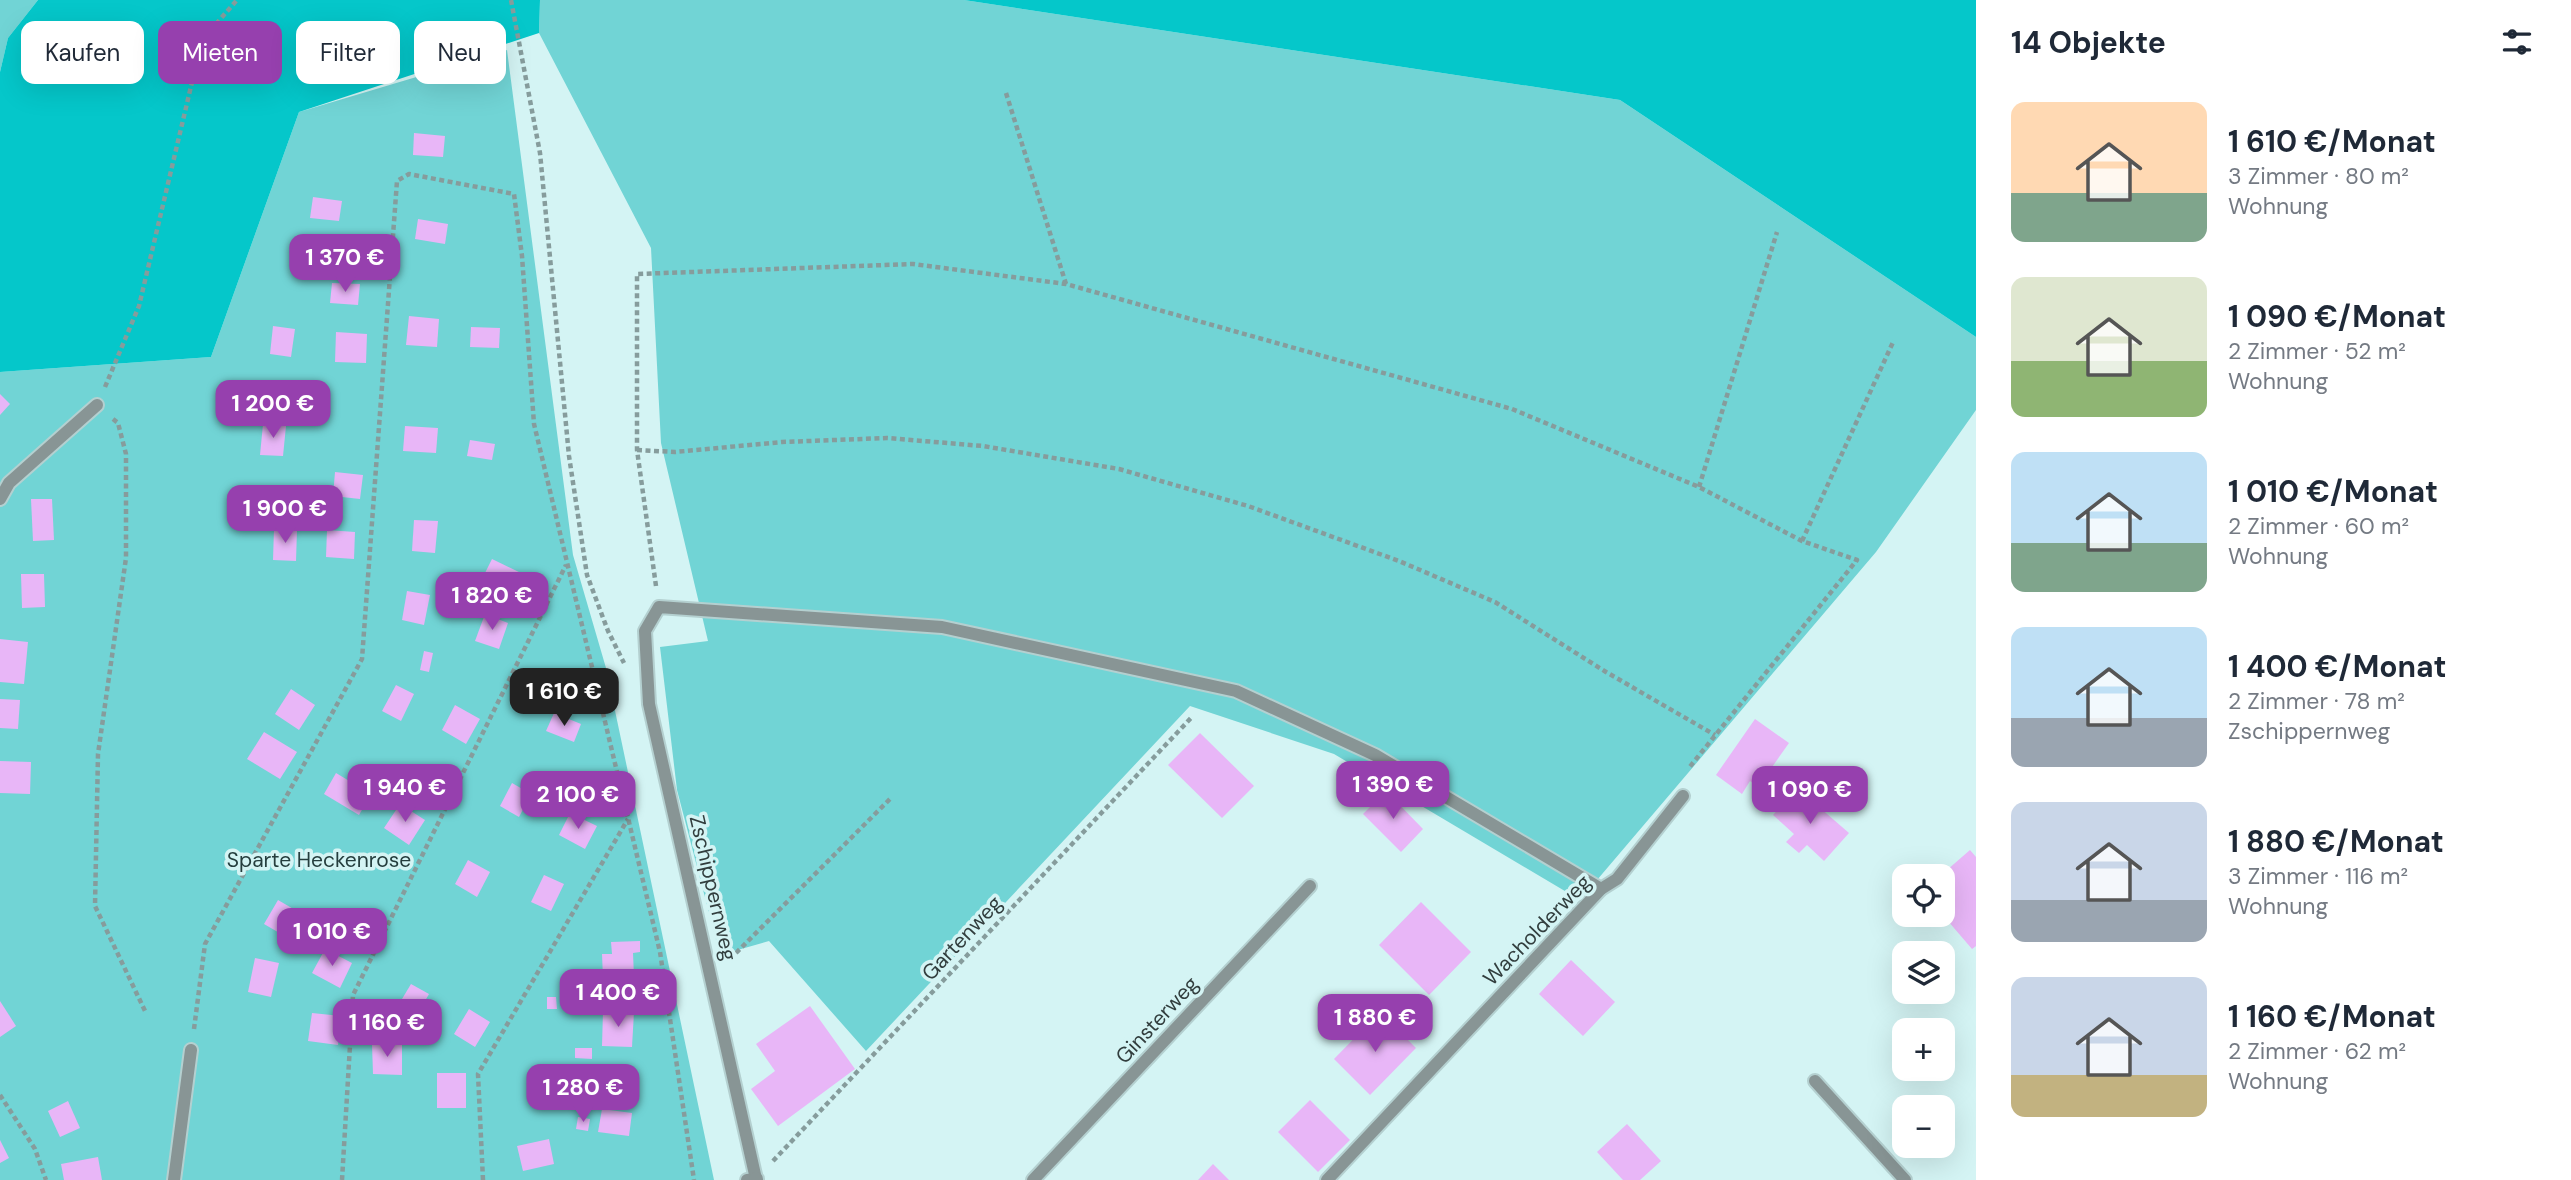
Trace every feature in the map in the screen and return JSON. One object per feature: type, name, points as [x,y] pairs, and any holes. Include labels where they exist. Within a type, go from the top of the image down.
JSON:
[{"type":"lane","points":[[0,499],[9,483],[97,405]]},
{"type":"lane","points":[[659,607],[942,627],[1236,691],[1375,755],[1601,889]]},
{"type":"lane","name":"Zschippernweg","points":[[659,607],[645,631],[649,704],[756,1180]]},
{"type":"lane","name":"Wacholderweg","points":[[1326,1180],[1601,889],[1617,879],[1683,796]]},
{"type":"lane","name":"Ginsterweg","points":[[1034,1180],[1310,886]]},
{"type":"lane","points":[[174,1180],[191,1050]]},
{"type":"lane","points":[[1815,1081],[1905,1180]]},
{"type":"lane","points":[[747,1180],[756,1180]]},
{"type":"path","points":[[146,1013],[94,906],[98,754],[126,558],[126,454],[118,423],[97,405],[139,306],[202,40],[237,0]]},
{"type":"path","points":[[511,0],[540,153],[566,431],[587,575],[608,631],[625,666]]},
{"type":"path","points":[[1006,93],[1066,284]]},
{"type":"path","points":[[191,1050],[205,944],[362,659],[397,181],[409,174],[514,194],[522,256],[534,424],[660,952],[694,1180]]},
{"type":"path","points":[[1699,487],[1777,232]]},
{"type":"path","points":[[659,607],[637,450],[638,274],[913,264],[1066,284],[1512,409],[1699,487],[1802,541],[1857,560],[1688,769]]},
{"type":"path","points":[[1802,541],[1894,340]]},
{"type":"path","points":[[637,450],[675,452],[782,442],[887,438],[983,446],[1119,469],[1248,506],[1399,561],[1495,602],[1606,672],[1715,735]]},
{"type":"path","points":[[342,1180],[353,995],[567,564]]},
{"type":"path","name":"Gartenweg","points":[[756,1180],[1191,718]]},
{"type":"path","points":[[712,977],[892,797]]},
{"type":"path","points":[[483,1180],[478,1074],[629,818]]},
{"type":"path","points":[[0,1095],[35,1149],[46,1180]]},
{"type":"green space","points":[[0,0],[38,0],[8,38],[0,72]]},
{"type":"green space","points":[[540,0],[964,0],[1620,100],[1976,337],[1976,410],[1876,552],[1580,900],[1334,754],[1190,706],[866,1051],[769,941],[720,955],[677,790],[660,647],[708,641],[661,443],[651,248],[539,33]]},
{"type":"green space","name":"Sparte Heckenrose","points":[[506,50],[573,555],[606,668],[714,1180],[0,1180],[0,372],[211,357],[299,112],[414,78],[414,84],[506,84]]},
{"type":"shaded area","points":[[38,0],[540,0],[539,33],[506,44],[506,21],[414,21],[414,74],[400,79],[400,21],[296,21],[296,84],[384,84],[299,112],[211,357],[0,372],[0,72],[8,38],[21,22],[21,84],[144,84],[144,21],[21,21]]},
{"type":"shaded area","points":[[964,0],[1976,0],[1976,337],[1620,100]]},
{"type":"building","points":[[414,133],[445,136],[443,157],[413,155]]},
{"type":"building","points":[[313,197],[342,201],[339,221],[310,218]]},
{"type":"building","points":[[418,219],[448,224],[445,244],[415,239]]},
{"type":"building","points":[[332,283],[360,284],[358,305],[330,303]]},
{"type":"building","points":[[409,316],[439,319],[437,347],[406,345]]},
{"type":"building","points":[[273,326],[295,329],[291,357],[270,354]]},
{"type":"building","points":[[471,327],[500,328],[499,348],[470,347]]},
{"type":"building","points":[[336,332],[367,334],[366,363],[335,362]]},
{"type":"building","points":[[0,394],[10,404],[0,415]]},
{"type":"building","points":[[263,424],[286,426],[283,456],[260,455]]},
{"type":"building","points":[[405,426],[438,428],[436,453],[403,451]]},
{"type":"building","points":[[470,440],[495,444],[492,460],[467,456]]},
{"type":"building","points":[[335,472],[363,475],[360,499],[333,496]]},
{"type":"building","points":[[31,499],[52,499],[54,540],[33,541]]},
{"type":"building","points":[[414,520],[438,521],[435,553],[412,551]]},
{"type":"building","points":[[274,529],[297,529],[296,561],[273,560]]},
{"type":"building","points":[[327,530],[355,532],[354,559],[326,557]]},
{"type":"building","points":[[492,559],[521,573],[511,593],[482,579]]},
{"type":"building","points":[[21,574],[44,574],[45,607],[22,608]]},
{"type":"building","points":[[407,591],[430,595],[424,625],[402,620]]},
{"type":"building","points":[[485,614],[508,623],[499,649],[475,641]]},
{"type":"building","points":[[0,639],[28,642],[24,684],[0,682]]},
{"type":"building","points":[[424,651],[433,653],[429,672],[420,670]]},
{"type":"building","points":[[396,685],[414,694],[401,721],[382,711]]},
{"type":"building","points":[[291,689],[315,705],[299,730],[275,714]]},
{"type":"building","points":[[0,699],[20,700],[18,729],[0,728]]},
{"type":"building","points":[[455,705],[480,719],[466,744],[442,730]]},
{"type":"building","points":[[554,713],[581,724],[574,742],[546,731]]},
{"type":"building","points":[[1755,719],[1789,743],[1758,787],[1750,781],[1742,794],[1716,775]]},
{"type":"building","points":[[264,732],[297,752],[280,779],[247,759]]},
{"type":"building","points":[[1200,733],[1254,786],[1222,818],[1168,765]]},
{"type":"building","points":[[0,761],[31,762],[30,794],[0,793]]},
{"type":"building","points":[[336,773],[371,794],[359,815],[324,794]]},
{"type":"building","points":[[512,783],[531,794],[519,817],[500,806]]},
{"type":"building","points":[[1797,788],[1849,833],[1824,861],[1807,845],[1799,853],[1786,842],[1794,834],[1773,815]]},
{"type":"building","points":[[1386,791],[1423,829],[1401,852],[1363,814]]},
{"type":"building","points":[[400,804],[425,820],[409,845],[384,828]]},
{"type":"building","points":[[570,813],[597,826],[585,849],[559,835]]},
{"type":"building","points":[[1970,850],[1976,857],[1976,946],[1972,949],[1953,927],[1954,864]]},
{"type":"building","points":[[468,860],[490,872],[477,897],[455,884]]},
{"type":"building","points":[[544,875],[564,884],[551,911],[531,902]]},
{"type":"building","points":[[278,900],[302,914],[288,938],[264,924]]},
{"type":"building","points":[[1421,902],[1471,952],[1429,995],[1379,945]]},
{"type":"building","points":[[640,941],[640,952],[633,953],[634,977],[603,978],[602,954],[612,954],[611,942]]},
{"type":"building","points":[[325,949],[352,963],[340,988],[312,973]]},
{"type":"building","points":[[255,958],[279,963],[271,997],[248,992]]},
{"type":"building","points":[[1571,960],[1615,1002],[1583,1036],[1539,994]]},
{"type":"building","points":[[411,984],[429,994],[414,1020],[396,1009]]},
{"type":"building","points":[[547,997],[556,997],[557,1009],[547,1009]]},
{"type":"building","points":[[0,1001],[16,1026],[0,1037]]},
{"type":"building","points":[[810,1006],[855,1069],[778,1126],[751,1089],[775,1071],[756,1044]]},
{"type":"building","points":[[469,1009],[490,1022],[475,1047],[454,1034]]},
{"type":"building","points":[[603,1011],[634,1012],[632,1047],[602,1046]]},
{"type":"building","points":[[1380,1012],[1416,1048],[1370,1095],[1334,1059]]},
{"type":"building","points":[[312,1013],[341,1016],[338,1045],[308,1041]]},
{"type":"building","points":[[372,1044],[402,1044],[402,1075],[373,1074]]},
{"type":"building","points":[[575,1048],[592,1048],[592,1059],[575,1058]]},
{"type":"building","points":[[437,1073],[466,1073],[466,1108],[437,1108]]},
{"type":"building","points":[[1310,1100],[1350,1140],[1318,1172],[1278,1132]]},
{"type":"building","points":[[68,1101],[80,1128],[60,1137],[48,1111]]},
{"type":"building","points":[[602,1109],[632,1113],[629,1136],[598,1132]]},
{"type":"building","points":[[578,1117],[590,1119],[588,1131],[576,1129]]},
{"type":"building","points":[[1627,1124],[1661,1161],[1640,1180],[1623,1180],[1597,1152]]},
{"type":"building","points":[[549,1139],[554,1164],[523,1171],[517,1146]]},
{"type":"building","points":[[0,1140],[9,1158],[0,1163]]},
{"type":"building","points":[[98,1157],[102,1180],[64,1180],[61,1164]]},
{"type":"building","points":[[1213,1164],[1229,1180],[1198,1180]]}]
